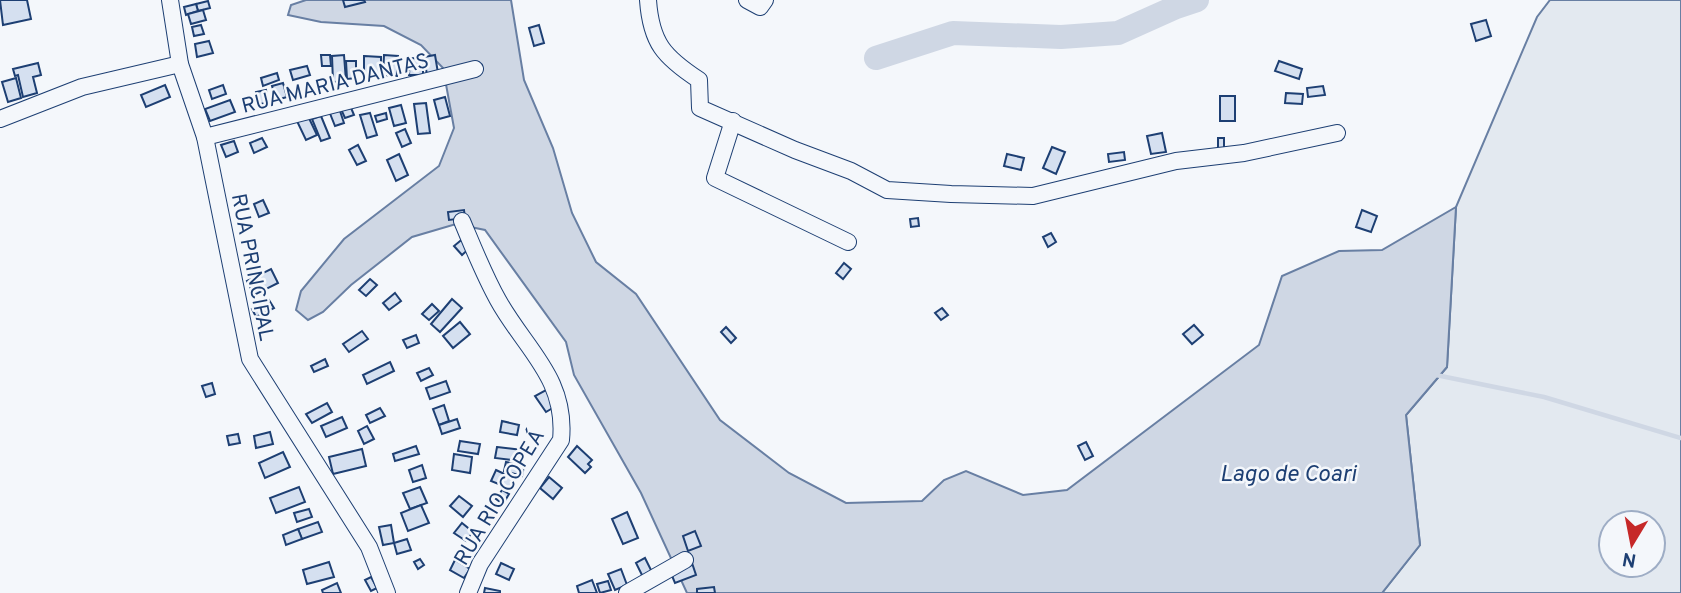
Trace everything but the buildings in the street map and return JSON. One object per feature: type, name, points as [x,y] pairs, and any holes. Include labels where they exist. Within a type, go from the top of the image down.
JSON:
[{"type":"street","name":"RUA PRINCIPAL","points":[[170,0],[180,64],[205,137],[250,359],[369,547],[387,593]]},
{"type":"street","points":[[648,0],[650,25],[660,46],[678,66],[699,80],[700,108],[795,150],[851,171],[887,190],[1033,196],[1176,161],[1216,157],[1337,134]]},
{"type":"street","points":[[747,0],[760,7],[765,0]]},
{"type":"street","points":[[0,120],[82,87],[180,64]]},
{"type":"street","name":"RUA MARIA DANTAS","points":[[205,137],[475,69]]},
{"type":"street","points":[[733,121],[715,177],[848,242]]},
{"type":"street","name":"RUA RIO COPEÁ","points":[[461,221],[498,301],[552,380],[563,421],[561,440],[480,564],[468,593]]},
{"type":"street","points":[[627,593],[685,560]]},
{"type":"shaded area","points":[[1550,0],[1681,0],[1681,593],[1382,593],[1420,545],[1406,415],[1447,367],[1456,207],[1537,17]]},
{"type":"water","name":"Lago de Coari","points":[[306,0],[511,0],[524,80],[553,148],[572,213],[596,262],[636,294],[720,420],[789,473],[846,503],[922,501],[944,480],[966,471],[1023,495],[1067,490],[1259,345],[1282,276],[1339,251],[1382,250],[1456,207],[1447,367],[1406,415],[1420,545],[1382,593],[687,593],[641,493],[574,375],[566,342],[485,230],[456,224],[412,237],[351,285],[323,312],[308,320],[296,310],[301,291],[344,239],[439,166],[454,128],[443,68],[421,45],[384,26],[321,22],[288,15],[291,5]]},
{"type":"waterway","points":[[876,58],[953,33],[1061,37],[1118,33],[1197,0]]},
{"type":"waterway","points":[[1436,375],[1544,397],[1681,438]]}]
